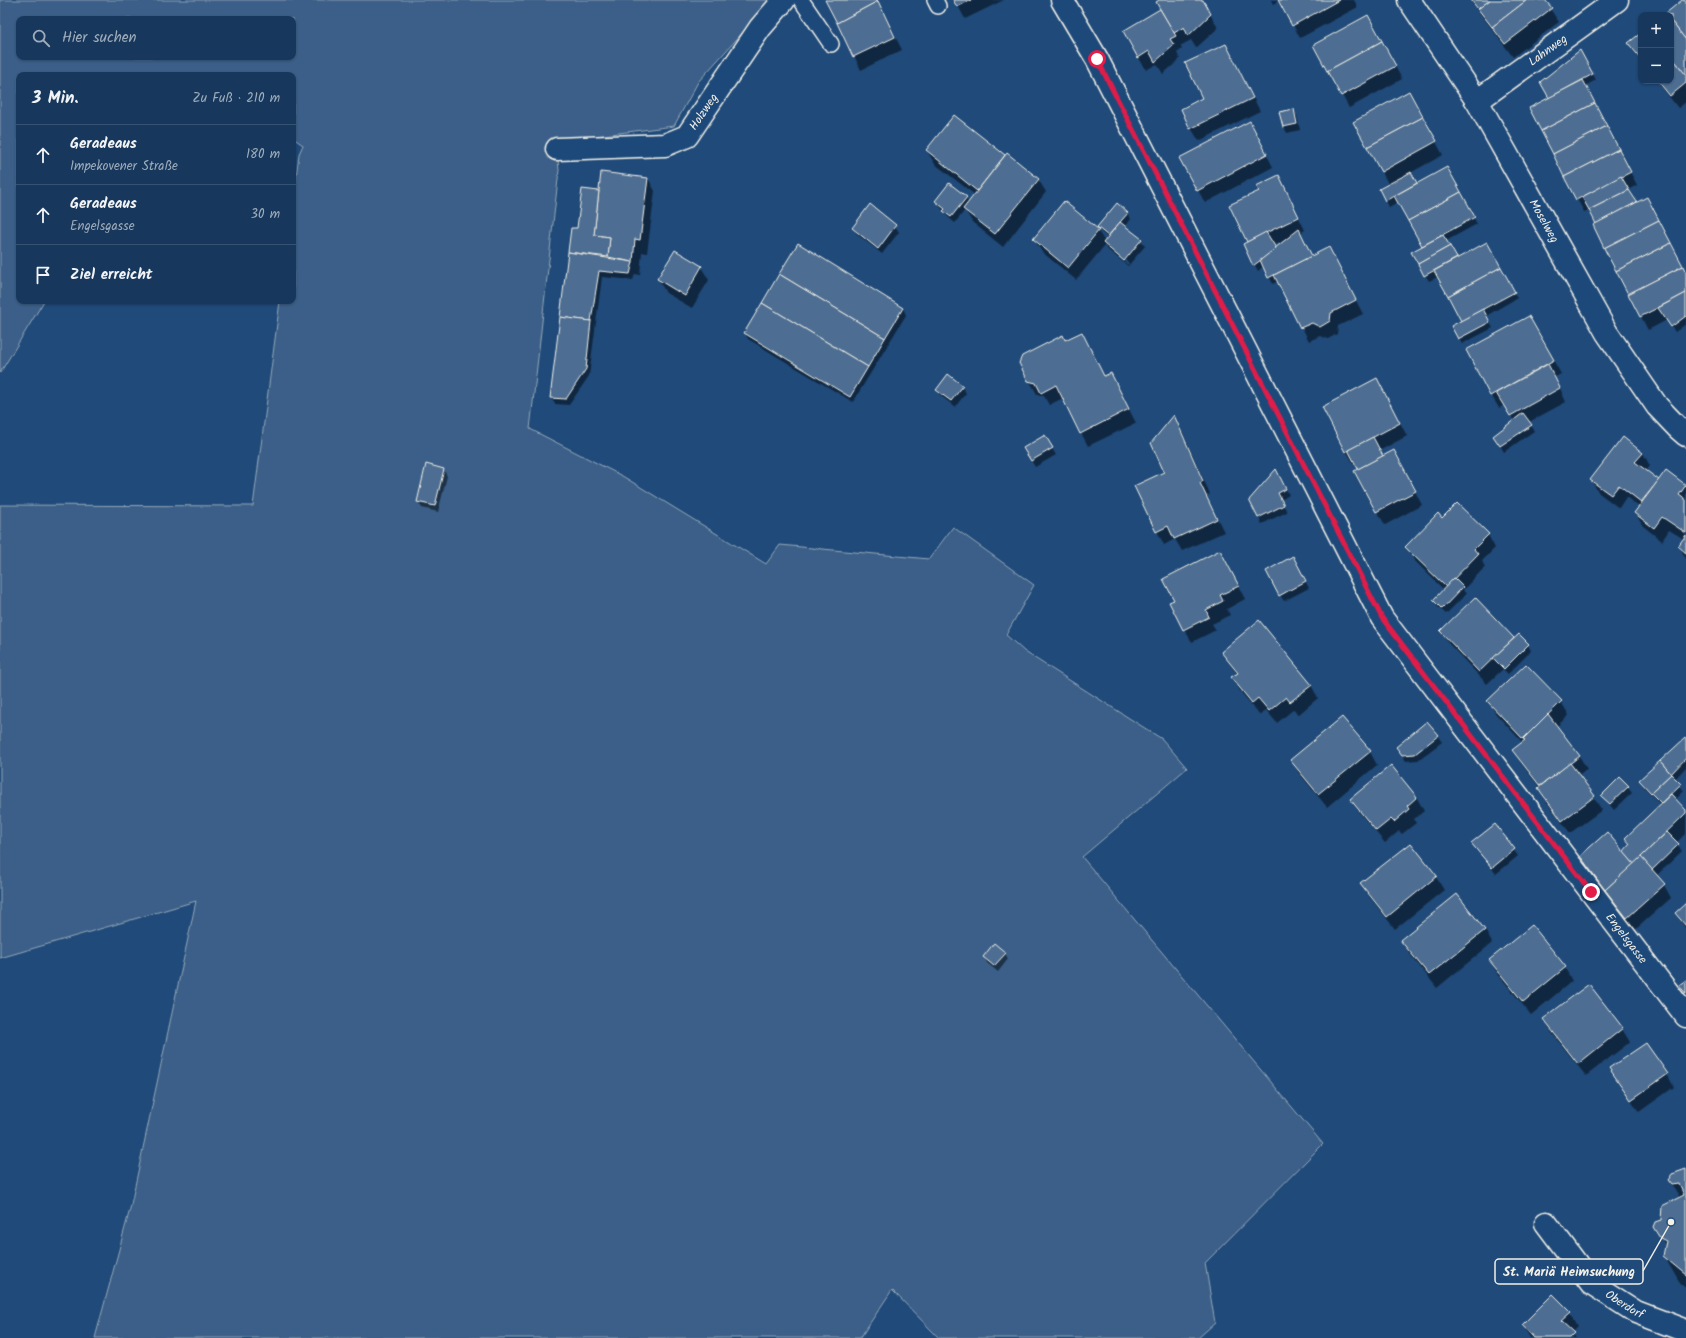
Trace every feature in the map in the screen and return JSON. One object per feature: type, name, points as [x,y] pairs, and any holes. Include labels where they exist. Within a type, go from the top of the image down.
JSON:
[{"type":"street","name":"Holzweg","points":[[557,149],[665,146],[687,136],[760,28],[784,0]]},
{"type":"street","name":"Moselweg","points":[[1409,0],[1477,101],[1607,333],[1657,406],[1686,435]]},
{"type":"street","name":"Lahnweg","points":[[1477,101],[1617,0]]},
{"type":"street","name":"Engelsgasse","points":[[1068,2],[1382,618],[1686,1016]]},
{"type":"street","name":"Oberdorf","points":[[1546,1223],[1591,1283],[1636,1312],[1686,1331]]},
{"type":"lane","points":[[801,0],[831,44]]},
{"type":"shaded area","points":[[0,0],[772,0],[698,82],[674,126],[556,141],[559,170],[530,429],[624,477],[766,564],[780,545],[929,559],[953,527],[1034,585],[1006,635],[1025,652],[1162,739],[1187,768],[1082,857],[1323,1144],[1205,1263],[1215,1323],[1198,1338],[939,1338],[892,1290],[860,1338],[95,1338],[130,1209],[196,901],[0,958],[0,505],[253,506],[280,304],[296,304],[296,178],[299,154],[303,145],[296,140],[296,72],[16,72],[16,304],[42,304],[0,373]]},
{"type":"building","points":[[825,0],[877,0],[878,1],[837,23]]},
{"type":"building","points":[[953,0],[971,0],[957,7]]},
{"type":"building","points":[[1159,0],[1203,0],[1211,14],[1188,36],[1184,27],[1174,33],[1156,2]]},
{"type":"building","points":[[1278,0],[1339,0],[1292,26]]},
{"type":"building","points":[[1471,0],[1490,0],[1478,9]]},
{"type":"building","points":[[1490,0],[1527,0],[1492,27],[1478,9]]},
{"type":"building","points":[[1527,0],[1545,0],[1552,8],[1505,44],[1492,27]]},
{"type":"building","points":[[1682,0],[1686,1],[1686,40],[1674,25],[1674,12],[1667,12]]},
{"type":"building","points":[[878,1],[895,37],[853,57],[837,23]]},
{"type":"building","points":[[1160,9],[1176,36],[1170,39],[1174,45],[1155,62],[1149,51],[1138,58],[1123,31]]},
{"type":"building","points":[[1368,15],[1382,41],[1327,71],[1313,45]]},
{"type":"building","points":[[1674,25],[1686,40],[1686,75],[1674,60]]},
{"type":"building","points":[[1638,35],[1638,55],[1628,43]]},
{"type":"building","points":[[1382,41],[1396,66],[1341,96],[1327,71]]},
{"type":"building","points":[[1226,44],[1253,98],[1190,129],[1181,109],[1202,98],[1185,63]]},
{"type":"building","points":[[1580,50],[1593,74],[1549,98],[1540,82]]},
{"type":"building","points":[[1674,60],[1686,75],[1686,83],[1670,96],[1660,84],[1674,84]]},
{"type":"building","points":[[1583,80],[1595,103],[1541,131],[1529,108]]},
{"type":"building","points":[[1409,91],[1423,117],[1367,147],[1353,122]]},
{"type":"building","points":[[1595,103],[1607,126],[1553,154],[1541,131]]},
{"type":"building","points":[[1294,109],[1297,124],[1283,127],[1279,112]]},
{"type":"building","points":[[954,115],[1005,155],[977,191],[926,150]]},
{"type":"building","points":[[1423,117],[1437,141],[1381,172],[1367,147]]},
{"type":"building","points":[[1250,121],[1267,154],[1197,191],[1179,158]]},
{"type":"building","points":[[1607,126],[1619,149],[1564,177],[1553,154]]},
{"type":"building","points":[[1619,149],[1631,172],[1576,200],[1564,177]]},
{"type":"building","points":[[1007,153],[1039,179],[995,234],[963,209]]},
{"type":"building","points":[[1447,167],[1461,192],[1408,221],[1394,196]]},
{"type":"building","points":[[601,172],[648,178],[640,240],[635,239],[633,262],[608,257],[610,237],[594,235]]},
{"type":"building","points":[[1411,172],[1417,183],[1385,201],[1379,189]]},
{"type":"building","points":[[1279,175],[1299,217],[1247,242],[1229,205],[1259,191],[1256,186]]},
{"type":"building","points":[[1621,176],[1629,190],[1589,210],[1582,197]]},
{"type":"building","points":[[949,183],[967,197],[951,217],[943,211],[945,209],[935,201]]},
{"type":"building","points":[[582,189],[599,191],[594,235],[610,237],[608,257],[568,252],[571,228],[577,228]]},
{"type":"building","points":[[1629,190],[1637,202],[1596,224],[1589,210]]},
{"type":"building","points":[[1461,192],[1475,217],[1422,246],[1408,221]]},
{"type":"building","points":[[1647,197],[1659,220],[1604,248],[1593,225]]},
{"type":"building","points":[[1064,201],[1099,230],[1068,268],[1033,239]]},
{"type":"building","points":[[1117,203],[1128,213],[1108,236],[1097,227]]},
{"type":"building","points":[[870,204],[896,225],[878,249],[852,228]]},
{"type":"building","points":[[1659,220],[1671,243],[1616,271],[1604,248]]},
{"type":"building","points":[[1120,222],[1142,239],[1124,261],[1103,243]]},
{"type":"building","points":[[1299,229],[1312,256],[1268,278],[1260,260]]},
{"type":"building","points":[[1266,232],[1276,248],[1253,266],[1243,244]]},
{"type":"building","points":[[1443,235],[1450,246],[1418,264],[1411,252]]},
{"type":"building","points":[[1487,242],[1501,267],[1448,296],[1434,271]]},
{"type":"building","points":[[798,243],[903,308],[885,338],[779,274]]},
{"type":"building","points":[[1671,243],[1683,266],[1628,294],[1616,271]]},
{"type":"building","points":[[1450,246],[1457,258],[1424,276],[1418,264]]},
{"type":"building","points":[[1329,247],[1356,300],[1331,313],[1330,321],[1320,327],[1312,323],[1300,328],[1274,275]]},
{"type":"building","points":[[675,250],[702,266],[685,296],[657,279]]},
{"type":"building","points":[[568,252],[633,262],[630,274],[599,271],[591,321],[560,317]]},
{"type":"building","points":[[1683,266],[1686,273],[1686,293],[1640,317],[1628,294]]},
{"type":"building","points":[[1501,267],[1515,292],[1461,321],[1448,296]]},
{"type":"building","points":[[779,274],[885,338],[868,367],[762,303]]},
{"type":"building","points":[[1686,293],[1686,316],[1671,327],[1658,308]]},
{"type":"building","points":[[762,303],[868,367],[850,397],[744,333]]},
{"type":"building","points":[[1483,309],[1490,322],[1458,339],[1451,326]]},
{"type":"building","points":[[1529,316],[1554,360],[1490,396],[1466,350]]},
{"type":"building","points":[[560,317],[591,321],[586,369],[566,399],[550,398]]},
{"type":"building","points":[[1082,332],[1104,376],[1111,373],[1129,409],[1080,434],[1056,385],[1041,393],[1036,383],[1028,381],[1019,363],[1022,356],[1063,335],[1065,340]]},
{"type":"building","points":[[1548,364],[1560,388],[1510,416],[1496,393]]},
{"type":"building","points":[[948,374],[963,386],[951,401],[936,390]]},
{"type":"building","points":[[1377,378],[1400,423],[1345,452],[1322,407]]},
{"type":"building","points":[[1523,413],[1532,425],[1500,446],[1493,436]]},
{"type":"building","points":[[1174,415],[1203,481],[1200,483],[1217,519],[1174,539],[1168,526],[1156,532],[1134,486],[1164,472],[1151,443]]},
{"type":"building","points":[[1045,435],[1053,448],[1031,461],[1023,448]]},
{"type":"building","points":[[1373,437],[1383,456],[1358,469],[1348,450]]},
{"type":"building","points":[[1623,437],[1643,453],[1635,462],[1659,480],[1641,502],[1619,485],[1611,495],[1590,480]]},
{"type":"building","points":[[1394,450],[1416,491],[1376,512],[1354,471]]},
{"type":"building","points":[[426,464],[444,469],[435,506],[417,502]]},
{"type":"building","points":[[1276,469],[1286,489],[1278,493],[1284,505],[1258,518],[1249,500]]},
{"type":"building","points":[[1666,470],[1686,485],[1679,495],[1686,500],[1686,533],[1662,517],[1654,528],[1634,513]]},
{"type":"building","points":[[1457,503],[1489,534],[1474,549],[1478,554],[1446,587],[1405,547],[1438,513],[1442,518]]},
{"type":"building","points":[[1686,535],[1686,553],[1678,546]]},
{"type":"building","points":[[1220,550],[1239,586],[1220,595],[1223,601],[1206,610],[1209,617],[1183,630],[1169,602],[1174,600],[1163,579]]},
{"type":"building","points":[[1293,556],[1306,581],[1279,596],[1266,571]]},
{"type":"building","points":[[1454,578],[1463,587],[1442,609],[1433,600]]},
{"type":"building","points":[[1475,597],[1514,638],[1479,672],[1440,631]]},
{"type":"building","points":[[1259,620],[1312,685],[1290,702],[1286,697],[1269,711],[1258,698],[1252,703],[1231,677],[1238,673],[1221,652]]},
{"type":"building","points":[[1519,634],[1529,644],[1504,669],[1493,658]]},
{"type":"building","points":[[1526,664],[1562,701],[1523,739],[1487,701]]},
{"type":"building","points":[[1548,714],[1580,756],[1540,786],[1512,750],[1525,740],[1523,739]]},
{"type":"building","points":[[1342,717],[1371,751],[1318,794],[1290,760]]},
{"type":"building","points":[[1427,721],[1439,735],[1415,754],[1402,755],[1396,747]]},
{"type":"building","points":[[1685,738],[1686,758],[1671,774],[1660,761]]},
{"type":"building","points":[[1660,761],[1671,774],[1651,793],[1639,780]]},
{"type":"building","points":[[1570,763],[1595,796],[1562,821],[1538,788]]},
{"type":"building","points":[[1391,765],[1417,797],[1407,806],[1409,809],[1394,822],[1391,819],[1376,831],[1350,799]]},
{"type":"building","points":[[1671,774],[1681,784],[1661,803],[1651,793]]},
{"type":"building","points":[[1620,777],[1629,786],[1610,804],[1601,796]]},
{"type":"building","points":[[1671,794],[1686,810],[1686,813],[1634,864],[1623,852],[1630,844],[1625,838]]},
{"type":"building","points":[[1495,824],[1515,849],[1492,868],[1471,843]]},
{"type":"building","points":[[1607,832],[1634,864],[1605,890],[1580,856]]},
{"type":"building","points":[[1667,832],[1679,844],[1652,870],[1641,857]]},
{"type":"building","points":[[1411,843],[1437,876],[1387,917],[1360,883]]},
{"type":"building","points":[[1641,857],[1665,884],[1627,918],[1605,890]]},
{"type":"building","points":[[1457,894],[1485,930],[1429,975],[1400,940]]},
{"type":"building","points":[[1686,903],[1686,926],[1675,913]]},
{"type":"building","points":[[1532,925],[1566,967],[1523,1002],[1489,960]]},
{"type":"building","points":[[994,943],[1006,953],[994,966],[983,957]]},
{"type":"building","points":[[1686,980],[1686,994],[1679,985]]},
{"type":"building","points":[[1589,984],[1623,1028],[1578,1064],[1543,1019]]},
{"type":"building","points":[[1646,1043],[1668,1074],[1631,1100],[1609,1068]]},
{"type":"building","points":[[1686,1169],[1686,1275],[1663,1256],[1666,1241],[1660,1238],[1653,1227],[1655,1222],[1661,1220],[1662,1206],[1684,1195],[1679,1184],[1672,1185],[1668,1180],[1672,1174]]},
{"type":"building","points":[[1553,1294],[1571,1312],[1561,1321],[1574,1333],[1569,1338],[1534,1338],[1522,1325]]},
{"type":"place","name":"St. Mariä Heimsuchung","points":[[1671,1222]]},
{"type":"route","points":[[1097,59],[1382,618],[1591,892]]}]
